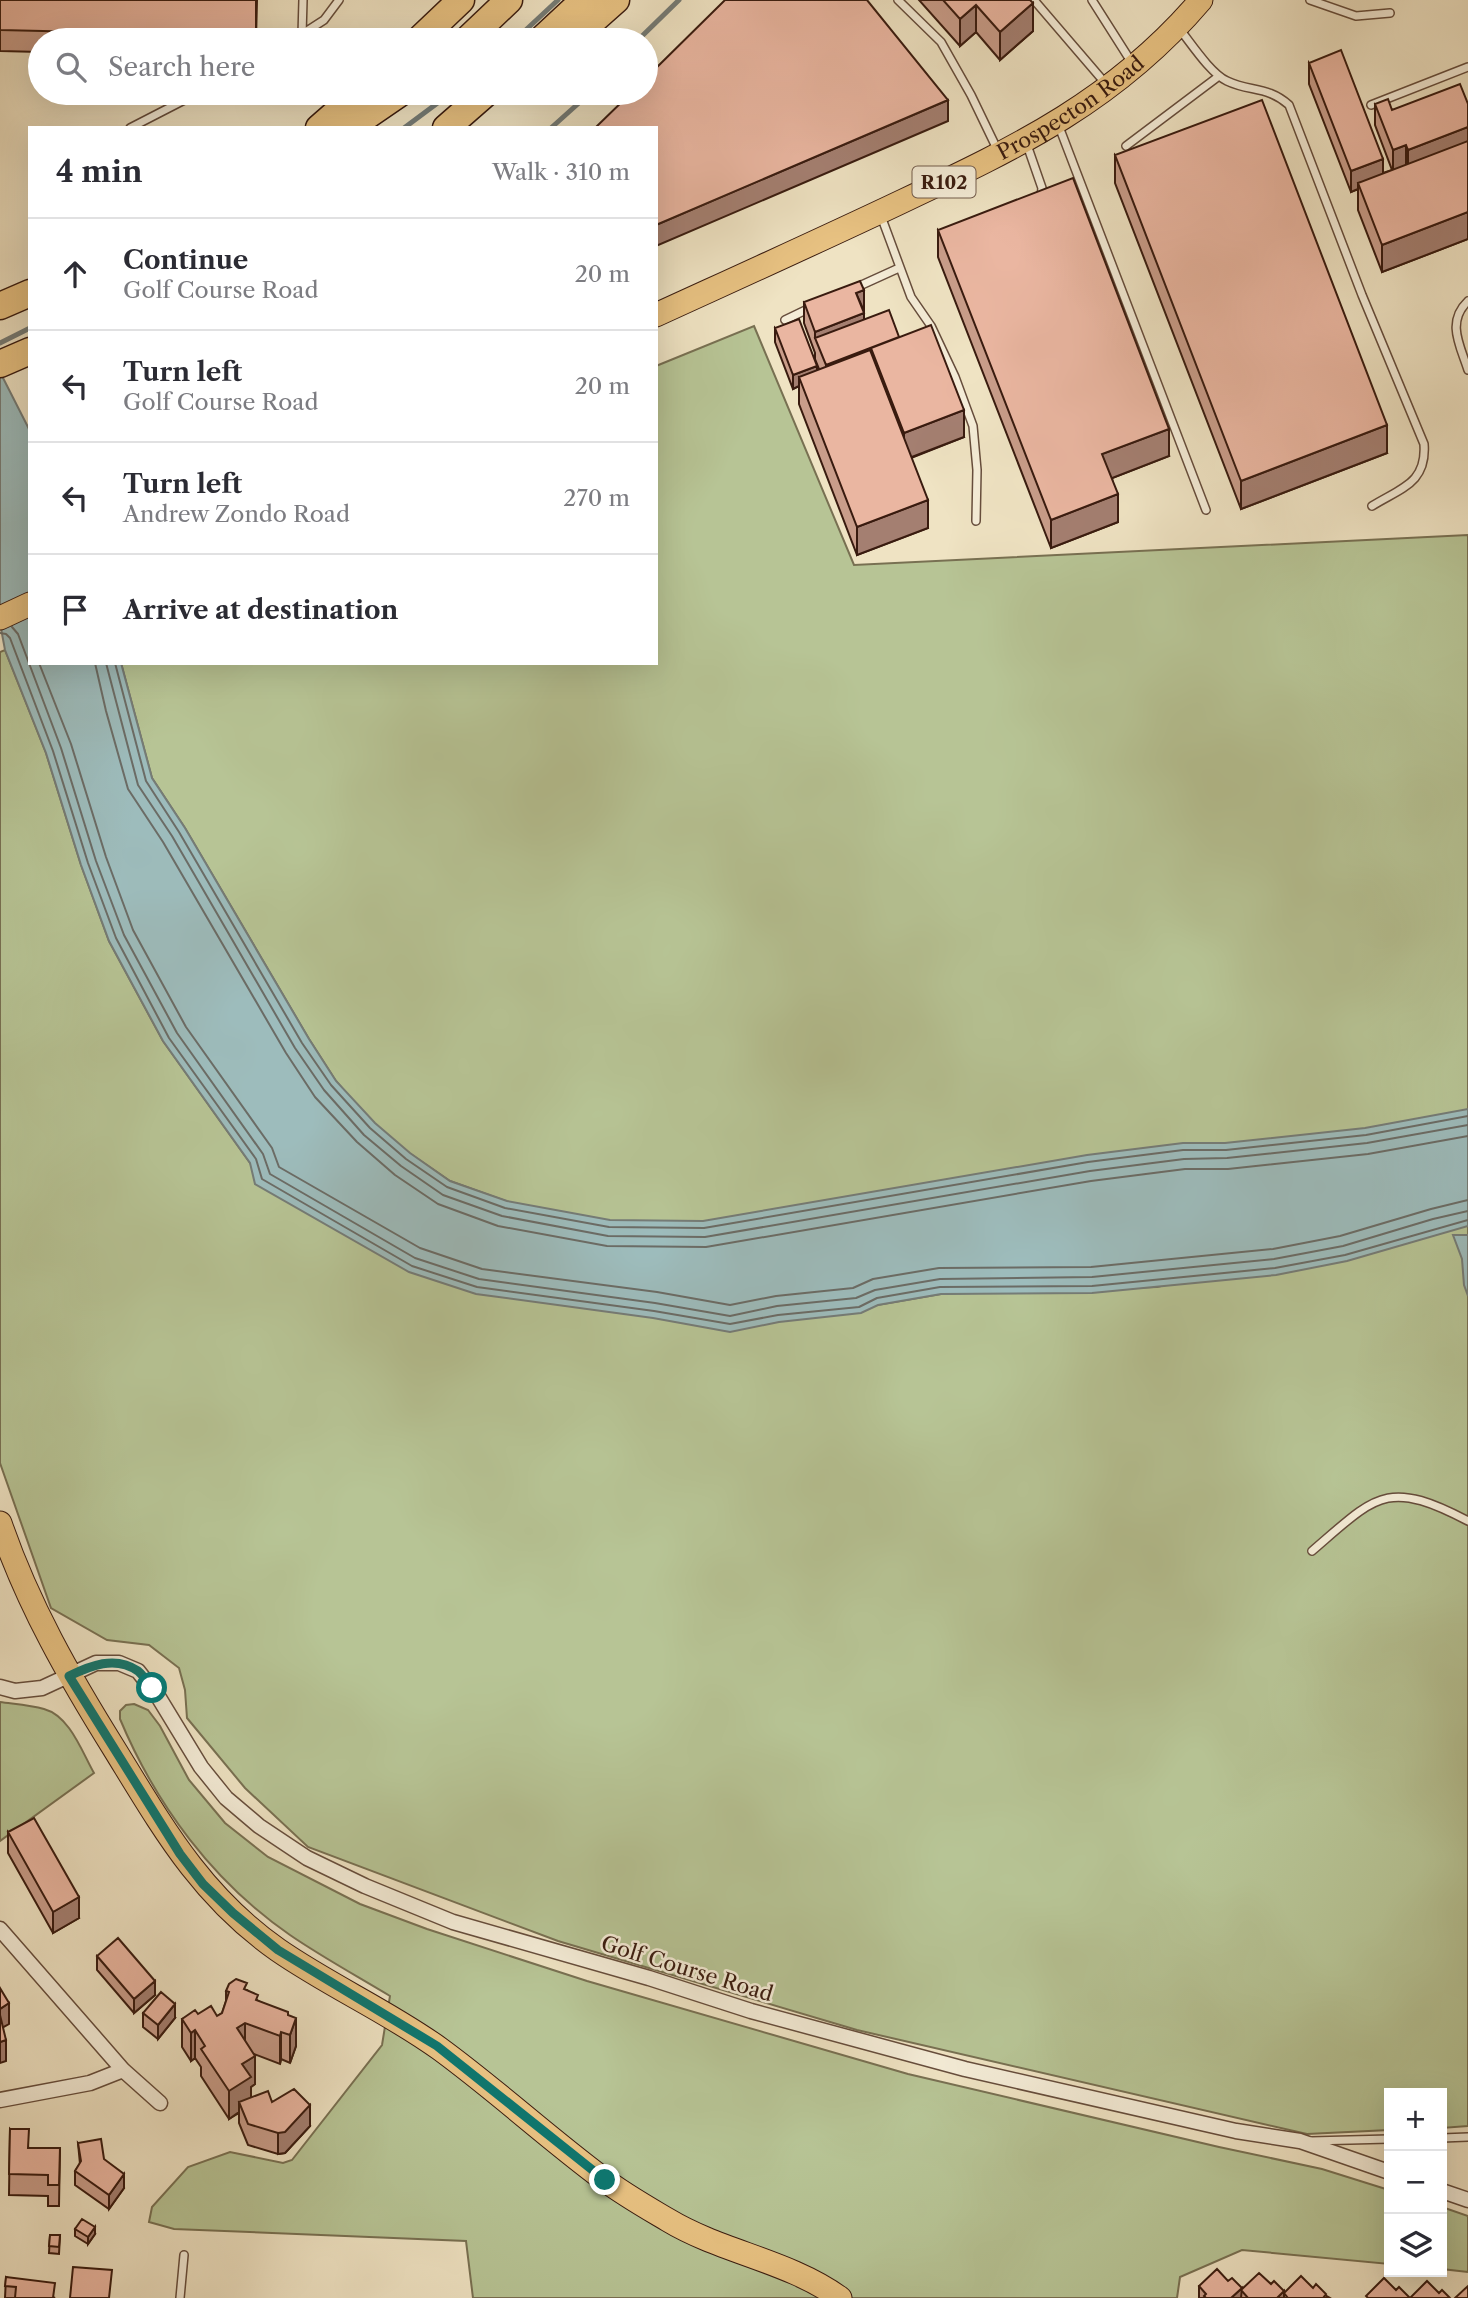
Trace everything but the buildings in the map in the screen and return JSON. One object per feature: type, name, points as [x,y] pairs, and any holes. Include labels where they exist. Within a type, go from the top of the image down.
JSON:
[{"type":"highway","points":[[432,28],[461,0]]},
{"type":"highway","points":[[480,28],[509,0]]},
{"type":"highway","points":[[554,28],[584,0]]},
{"type":"highway","points":[[584,28],[616,0]]},
{"type":"highway","points":[[321,126],[345,105]]},
{"type":"highway","points":[[352,126],[383,105]]},
{"type":"highway","points":[[451,125],[473,105]]},
{"type":"highway","points":[[451,125],[480,105]]},
{"type":"highway","points":[[0,306],[28,294]]},
{"type":"highway","points":[[0,364],[28,352]]},
{"type":"main road","name":"Prospecton Road","points":[[658,315],[1000,155],[1058,123],[1134,67],[1178,27],[1201,0]]},
{"type":"main road","points":[[0,618],[28,605]]},
{"type":"main road","points":[[0,1523],[34,1609],[69,1676],[180,1854],[203,1884],[233,1913],[278,1950],[437,2046],[605,2180],[671,2222],[814,2283],[840,2298]]},
{"type":"street","name":"Golf Course Road","points":[[0,1687],[15,1691],[42,1688],[96,1663],[119,1663],[138,1671],[159,1698],[201,1767],[226,1798],[259,1826],[318,1864],[453,1922],[751,2011],[965,2070],[1236,2132],[1300,2141]]},
{"type":"street","points":[[0,1929],[123,2070],[160,2103]]},
{"type":"street","points":[[0,2099],[90,2083],[123,2070]]},
{"type":"street","points":[[1300,2141],[1384,2170]]},
{"type":"street","points":[[1447,2193],[1468,2200]]},
{"type":"lane","points":[[302,28],[303,0]]},
{"type":"lane","points":[[312,28],[324,20],[339,0]]},
{"type":"lane","points":[[898,0],[941,42],[1000,155]]},
{"type":"lane","points":[[1034,0],[1109,87]]},
{"type":"lane","points":[[1092,0],[1134,67]]},
{"type":"lane","points":[[1310,0],[1356,16],[1390,13]]},
{"type":"lane","points":[[1178,27],[1219,76],[1229,82],[1267,90],[1289,105],[1362,295],[1424,444],[1423,470],[1417,478],[1372,506]]},
{"type":"lane","points":[[1371,105],[1468,67]]},
{"type":"lane","points":[[1126,146],[1219,76]]},
{"type":"lane","points":[[134,126],[175,105]]},
{"type":"lane","points":[[1058,123],[1206,510]]},
{"type":"lane","points":[[1026,141],[1042,188],[1037,203]]},
{"type":"lane","points":[[880,212],[911,297],[930,326],[955,377],[973,426],[977,470],[976,521]]},
{"type":"lane","points":[[848,291],[899,268]]},
{"type":"lane","points":[[1468,301],[1460,309],[1454,328],[1468,370]]},
{"type":"lane","points":[[785,320],[823,302]]},
{"type":"lane","points":[[1312,1551],[1359,1511],[1383,1497],[1426,1501],[1468,1521]]},
{"type":"lane","points":[[1447,2138],[1468,2137]]},
{"type":"lane","name":"Golf Course Road","points":[[1300,2141],[1384,2139]]},
{"type":"lane","points":[[180,2298],[184,2255]]},
{"type":"green space","points":[[754,326],[854,565],[1468,535],[1468,1120],[907,1201],[644,1229],[545,1215],[450,1181],[380,1133],[336,1081],[309,1039],[185,828],[152,778],[122,665],[658,665],[658,365]]},
{"type":"green space","points":[[5,650],[46,753],[81,865],[109,941],[163,1041],[258,1174],[831,1313],[941,1294],[1157,1287],[1468,1216],[1468,2126],[1447,2128],[1447,2088],[1384,2088],[1384,2130],[1307,2134],[857,2030],[558,1941],[308,1847],[245,1788],[187,1718],[185,1690],[179,1668],[149,1645],[107,1640],[51,1608],[0,1463],[0,652]]},
{"type":"green space","points":[[0,1702],[44,1709],[61,1719],[74,1736],[94,1773],[0,1841]]},
{"type":"green space","points":[[134,1704],[148,1710],[160,1726],[189,1780],[225,1823],[268,1857],[360,1904],[427,1929],[587,1981],[908,2074],[1322,2169],[1384,2188],[1384,2264],[1242,2250],[1180,2277],[1177,2298],[473,2298],[466,2241],[174,2229],[149,2222],[152,2207],[188,2167],[230,2152],[283,2163],[292,2160],[382,2045],[390,1996],[290,1935],[236,1891],[212,1866],[169,1811],[134,1751],[120,1719],[120,1711],[126,1705]]},
{"type":"green space","points":[[1447,2209],[1468,2216],[1468,2272],[1447,2270]]},
{"type":"water","points":[[0,372],[28,427],[28,665],[122,665],[152,778],[185,828],[309,1039],[336,1081],[375,1123],[410,1153],[450,1181],[507,1201],[610,1220],[703,1221],[1087,1155],[1183,1143],[1225,1143],[1365,1128],[1468,1109],[1468,1226],[1347,1261],[1276,1275],[1092,1293],[941,1294],[878,1305],[861,1313],[779,1322],[730,1332],[653,1318],[476,1294],[409,1272],[255,1184],[250,1163],[163,1041],[109,941],[81,865],[46,753],[5,650],[0,623]]},
{"type":"water","points":[[1453,1235],[1468,1235],[1468,1296],[1464,1285],[1462,1259]]},
{"type":"waterway","points":[[528,28],[558,0]]},
{"type":"waterway","points":[[650,28],[679,0]]},
{"type":"waterway","points":[[407,126],[435,105]]},
{"type":"waterway","points":[[553,126],[577,105]]},
{"type":"waterway","points":[[0,343],[28,329]]},
{"type":"route","points":[[152,1688],[138,1671],[119,1663],[96,1663],[69,1676],[180,1854],[203,1884],[278,1950],[437,2046],[605,2180]]}]
